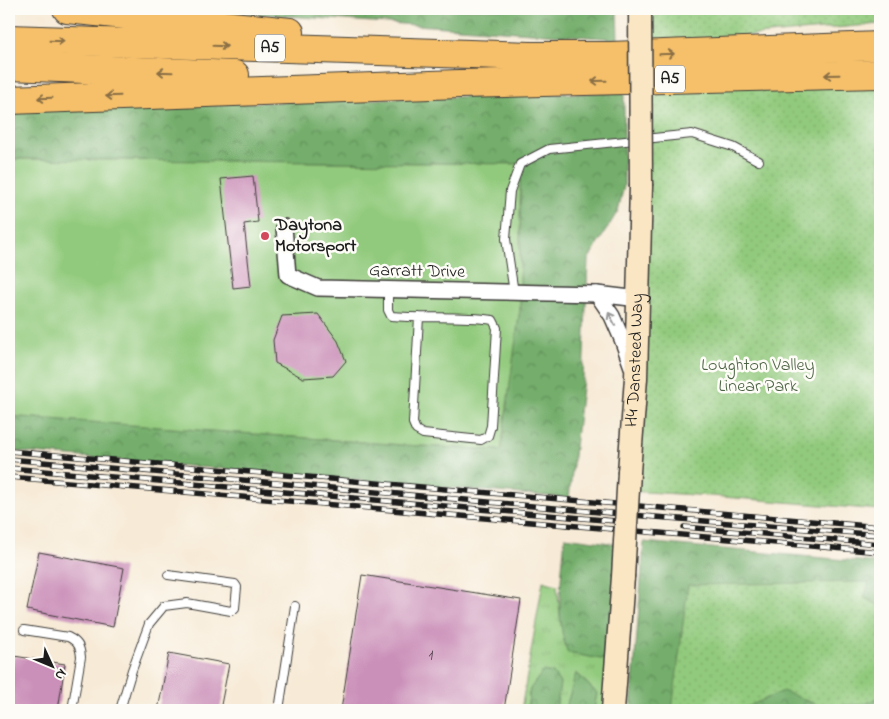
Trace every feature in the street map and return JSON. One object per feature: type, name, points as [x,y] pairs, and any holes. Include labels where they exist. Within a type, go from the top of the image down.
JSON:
[{"type":"highway","points":[[67,9],[531,56]]},
{"type":"highway","name":"A5","points":[[9,39],[531,56],[610,56],[880,46]]},
{"type":"highway","name":"A5","points":[[9,66],[459,84],[880,74]]},
{"type":"highway","points":[[9,100],[459,84]]},
{"type":"street","name":"H4 Dansteed Way","points":[[613,710],[636,378],[641,186],[640,9]]},
{"type":"street","name":"Garratt Drive","points":[[284,227],[288,275],[318,288],[597,294],[639,299]]},
{"type":"street","points":[[597,294],[612,316],[636,378]]},
{"type":"lane","points":[[514,293],[506,239],[510,191],[520,164],[549,149],[692,134],[733,147],[759,161]]},
{"type":"lane","points":[[388,290],[388,310],[391,316],[493,320],[497,328],[491,426],[488,436],[481,440],[423,434],[416,430],[414,423],[419,318]]},
{"type":"lane","points":[[120,710],[149,624],[164,606],[187,603],[231,611],[235,608],[238,587],[235,584],[168,575]]},
{"type":"lane","points":[[279,710],[295,606]]},
{"type":"lane","points":[[24,630],[68,637],[75,640],[78,644],[81,657],[72,710]]},
{"type":"green space","points":[[185,9],[617,9],[618,39]]},
{"type":"green space","points":[[642,9],[880,9],[880,24],[643,45]]},
{"type":"green space","name":"Loughton Valley Linear Park","points":[[880,76],[880,510],[628,491],[641,93]]},
{"type":"green space","points":[[624,92],[624,186],[618,211],[588,260],[583,379],[569,498],[9,451],[9,416],[404,445],[500,450],[520,308],[520,164],[9,159],[9,110]]},
{"type":"green space","name":"Daytona Motorsport","points":[[9,159],[520,164],[520,308],[501,450],[404,445],[9,416]]},
{"type":"green space","points":[[565,537],[625,545],[617,662],[568,653],[561,626],[560,611]]},
{"type":"green space","points":[[644,542],[880,563],[880,710],[631,710]]},
{"type":"green space","points":[[543,581],[557,585],[561,624],[617,662],[613,710],[594,710],[596,693],[577,673],[567,704],[567,710],[556,710],[559,683],[530,689],[527,710],[521,710]]},
{"type":"green space","points":[[869,582],[864,598],[880,606],[880,696],[863,705],[820,706],[783,691],[740,710],[672,710],[688,585]]},
{"type":"green space","points":[[543,671],[553,673],[560,683],[556,710],[527,710],[530,689]]},
{"type":"green space","points":[[576,673],[597,693],[594,710],[567,710]]},
{"type":"building","points":[[253,176],[258,222],[244,224],[251,286],[233,288],[221,179]]},
{"type":"building","points":[[318,314],[338,341],[346,361],[333,376],[303,378],[275,363],[273,340],[282,316]]},
{"type":"building","points":[[39,552],[124,568],[113,627],[27,610]]},
{"type":"building","points":[[362,575],[521,600],[504,710],[341,710]]},
{"type":"building","points":[[169,653],[229,664],[220,710],[158,710]]},
{"type":"building","points":[[14,656],[65,664],[58,710],[9,710],[9,687]]},
{"type":"railway","points":[[9,451],[880,527]]},
{"type":"railway","points":[[9,459],[655,517],[880,535]]},
{"type":"railway","points":[[9,468],[616,521]]},
{"type":"railway","points":[[9,477],[880,552]]},
{"type":"railway","points":[[684,527],[880,544]]},
{"type":"place","name":"Daytona Motorsport","points":[[265,236]]}]
